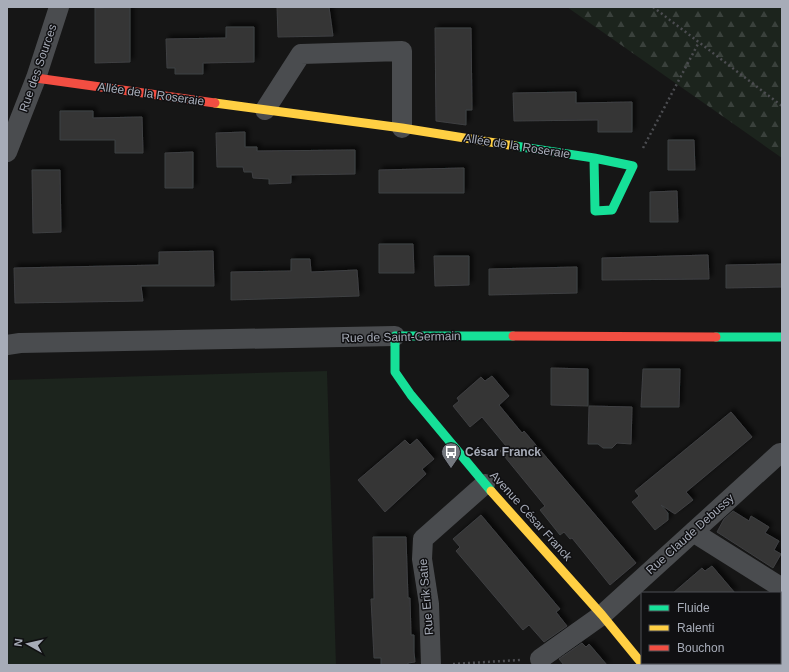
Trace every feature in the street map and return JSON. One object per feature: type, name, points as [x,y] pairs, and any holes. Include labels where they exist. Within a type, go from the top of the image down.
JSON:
[{"type":"street","name":"Rue des Sources","points":[[8,147],[36,78],[59,7]]},
{"type":"street","points":[[266,110],[301,54],[402,51],[402,128]]},
{"type":"street","name":"Allée de la Roseraie","points":[[36,78],[402,128],[594,158],[633,166]]},
{"type":"street","points":[[594,158],[595,211],[612,210],[633,166]]},
{"type":"street","name":"Rue de Saint-Germain","points":[[11,342],[395,336],[782,337]]},
{"type":"street","name":"Avenue César Franck","points":[[395,336],[395,372],[411,395],[485,484],[602,615],[641,661]]},
{"type":"street","name":"Rue Claude Debussy","points":[[540,659],[602,615],[780,453],[782,453]]},
{"type":"street","name":"Rue Erik Satie","points":[[431,665],[429,604],[422,559],[423,539],[485,484]]},
{"type":"street","points":[[693,532],[782,588]]},
{"type":"path","points":[[653,7],[782,106]]},
{"type":"path","points":[[633,166],[698,42]]},
{"type":"path","points":[[448,664],[540,659]]},
{"type":"green space","points":[[567,7],[782,7],[782,158]]},
{"type":"green space","points":[[327,371],[336,665],[7,665],[7,380]]},
{"type":"building","points":[[130,7],[130,62],[95,63],[95,8]]},
{"type":"building","points":[[277,7],[329,7],[333,36],[278,37]]},
{"type":"building","points":[[226,27],[254,27],[254,62],[203,63],[203,74],[175,74],[175,68],[167,68],[166,39],[226,38]]},
{"type":"building","points":[[435,28],[471,28],[472,110],[466,110],[466,125],[436,121]]},
{"type":"building","points":[[576,92],[576,103],[632,102],[632,132],[598,132],[598,120],[514,121],[513,93]]},
{"type":"building","points":[[60,111],[93,111],[93,118],[142,117],[143,153],[115,153],[115,140],[60,140]]},
{"type":"building","points":[[245,132],[245,147],[257,147],[257,151],[355,150],[355,174],[291,175],[291,183],[269,184],[269,179],[253,178],[252,172],[244,172],[243,167],[217,167],[216,133]]},
{"type":"building","points":[[668,140],[694,140],[695,170],[668,170]]},
{"type":"building","points":[[193,152],[193,188],[165,188],[165,153]]},
{"type":"building","points":[[464,168],[464,193],[379,193],[379,170]]},
{"type":"building","points":[[32,170],[60,170],[61,232],[33,233]]},
{"type":"building","points":[[677,191],[678,222],[650,222],[650,192]]},
{"type":"building","points":[[379,244],[413,244],[414,273],[379,273]]},
{"type":"building","points":[[213,251],[214,286],[141,286],[143,301],[15,303],[14,268],[159,265],[159,252]]},
{"type":"building","points":[[708,255],[709,279],[602,280],[602,258]]},
{"type":"building","points":[[434,256],[469,256],[469,285],[435,286]]},
{"type":"building","points":[[291,259],[310,259],[311,272],[357,270],[359,296],[231,300],[231,272],[291,271]]},
{"type":"building","points":[[782,264],[782,287],[726,288],[726,265]]},
{"type":"building","points":[[577,267],[577,293],[489,295],[489,269]]},
{"type":"building","points":[[551,368],[588,369],[588,406],[551,405]]},
{"type":"building","points":[[643,369],[680,369],[679,407],[641,407]]},
{"type":"building","points":[[492,376],[509,396],[499,405],[522,433],[524,431],[636,563],[610,585],[572,538],[570,539],[564,532],[560,535],[540,510],[545,506],[500,451],[506,446],[482,417],[470,427],[453,406],[459,401],[457,398],[481,377],[485,381]]},
{"type":"building","points":[[589,406],[632,407],[631,444],[617,443],[612,448],[603,448],[598,444],[588,444]]},
{"type":"building","points":[[731,412],[752,437],[686,492],[693,500],[675,514],[661,505],[668,513],[668,520],[655,530],[632,502],[639,496],[635,491]]},
{"type":"building","points":[[417,439],[434,459],[422,469],[426,474],[385,512],[358,480],[405,440],[410,445]]},
{"type":"building","points":[[733,511],[749,521],[751,516],[769,527],[765,533],[779,541],[774,550],[781,554],[773,568],[717,532],[724,519]]},
{"type":"building","points":[[481,515],[560,609],[556,612],[567,626],[544,642],[529,625],[523,630],[456,551],[460,547],[453,539]]},
{"type":"building","points":[[373,537],[406,537],[408,598],[410,598],[411,635],[414,635],[415,662],[408,663],[408,665],[381,665],[381,658],[374,658],[371,599],[374,599]]},
{"type":"building","points":[[712,566],[734,592],[674,592],[702,568],[705,571]]},
{"type":"building","points":[[582,643],[586,647],[589,644],[607,665],[564,665],[559,659]]},
{"type":"traffic: fast","points":[[515,146],[594,158],[633,166],[612,210],[595,211],[594,158]]},
{"type":"traffic: fast","points":[[491,491],[411,395],[395,372],[395,336],[513,336]]},
{"type":"traffic: fast","points":[[716,337],[782,337]]},
{"type":"traffic: slow","points":[[215,103],[402,128],[515,146]]},
{"type":"traffic: slow","points":[[491,491],[602,615],[641,663]]},
{"type":"traffic: jam","points":[[36,78],[215,103]]},
{"type":"traffic: jam","points":[[513,336],[716,337]]},
{"type":"place","name":"César Franck","points":[[451,469]]}]
